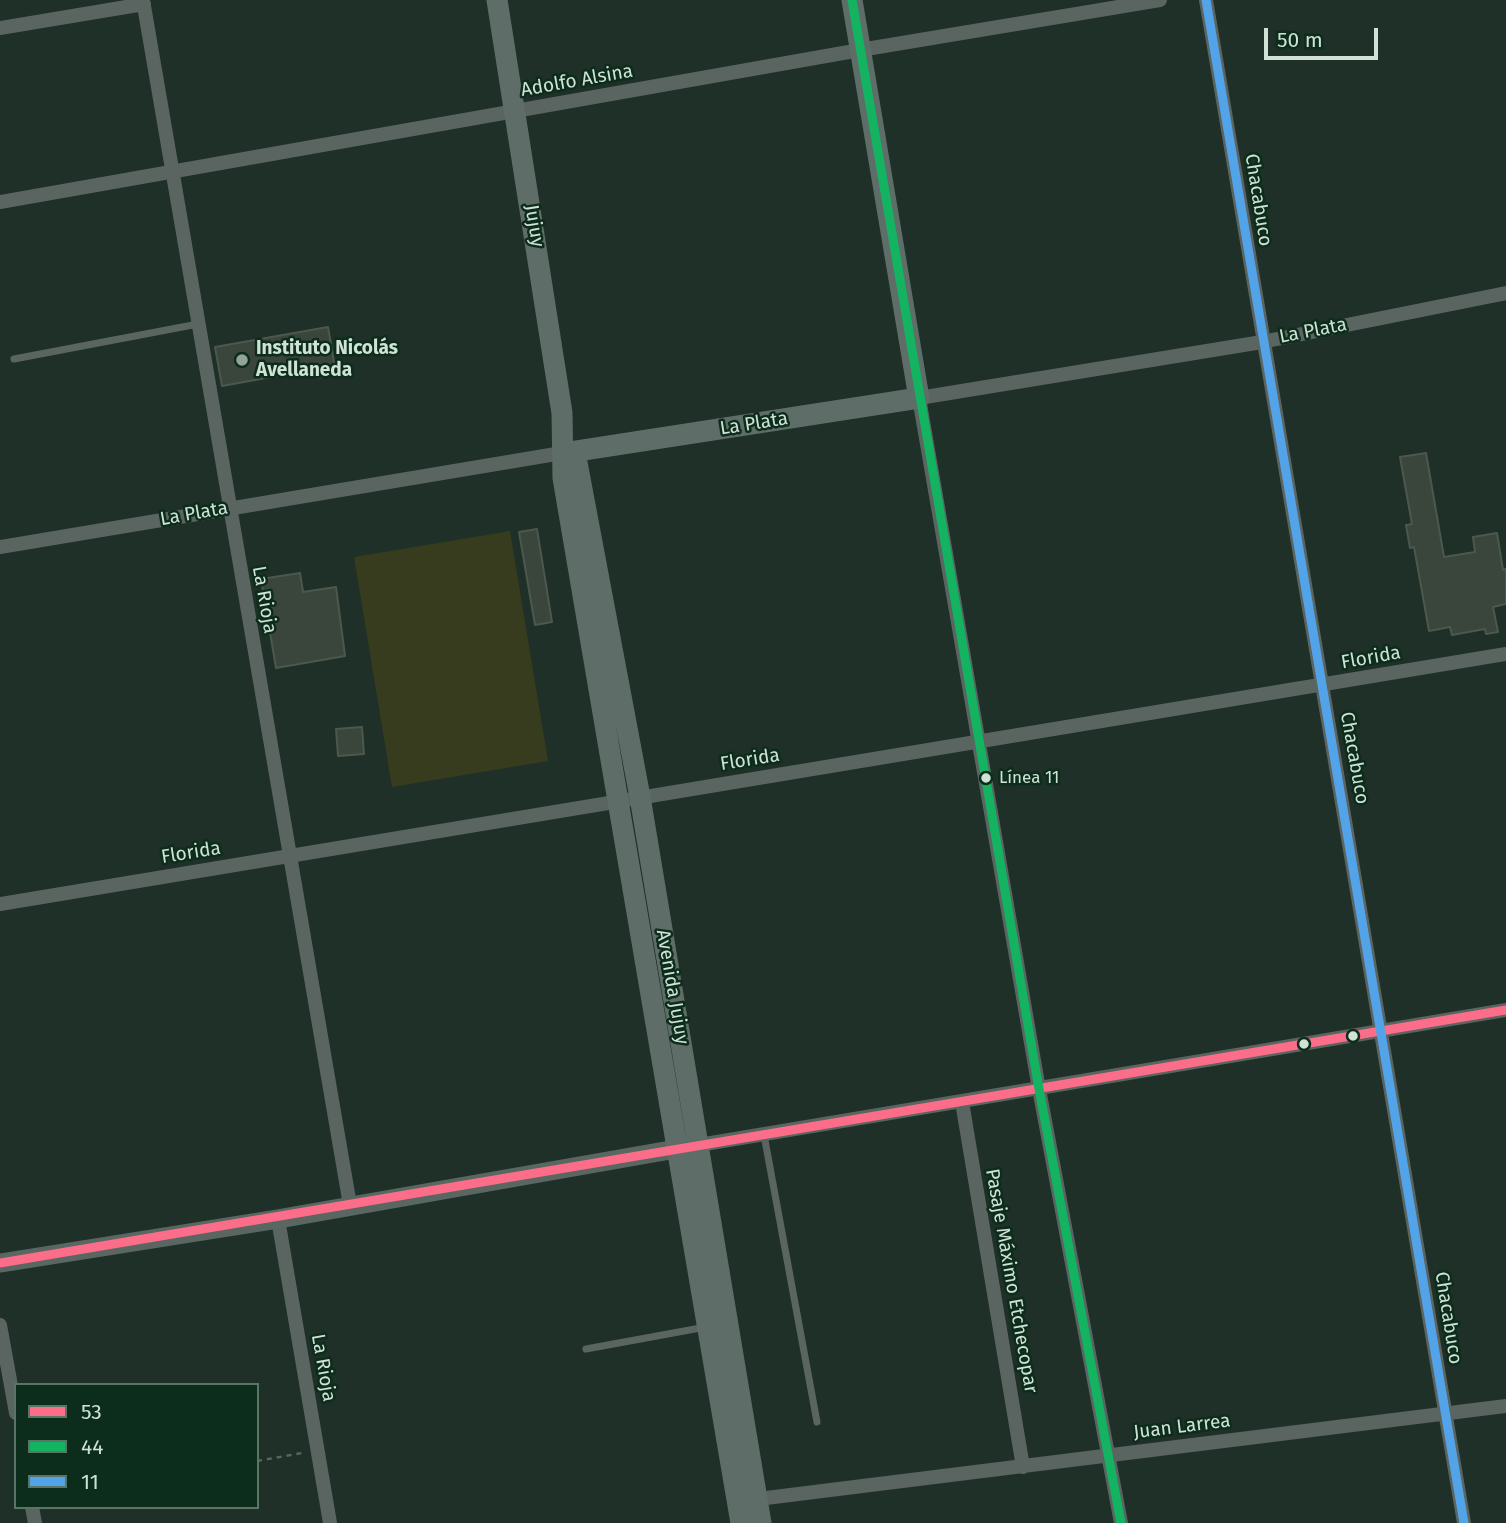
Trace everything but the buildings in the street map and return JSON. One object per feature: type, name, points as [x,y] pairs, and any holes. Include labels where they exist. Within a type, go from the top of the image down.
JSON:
[{"type":"main road","name":"Jujuy","points":[[497,0],[569,453]]},
{"type":"main road","points":[[852,0],[919,398]]},
{"type":"main road","name":"La Plata","points":[[569,453],[919,398]]},
{"type":"main road","name":"Avenida Jujuy","points":[[569,453],[640,797],[699,1145],[748,1500],[741,1523]]},
{"type":"main road","name":"Avenida Jujuy","points":[[569,453],[563,478],[707,1327],[748,1500],[761,1523]]},
{"type":"main road","points":[[0,1264],[278,1219],[699,1145]]},
{"type":"street","name":"Adolfo Alsina","points":[[0,202],[860,50],[1160,0]]},
{"type":"street","name":"Chacabuco","points":[[1206,0],[1464,1523]]},
{"type":"street","points":[[0,28],[144,2]]},
{"type":"street","name":"La Rioja","points":[[144,2],[228,508],[349,1205]]},
{"type":"street","name":"La Plata","points":[[919,398],[1262,342],[1506,293]]},
{"type":"street","points":[[919,398],[1039,1089],[1121,1523]]},
{"type":"street","name":"La Plata","points":[[0,547],[569,453]]},
{"type":"street","name":"Florida","points":[[0,904],[1506,654]]},
{"type":"street","points":[[699,1145],[1506,1010]]},
{"type":"street","name":"Pasaje Máximo Etchecopar","points":[[962,1102],[1023,1467]]},
{"type":"street","name":"La Rioja","points":[[278,1219],[330,1523]]},
{"type":"street","points":[[0,1325],[14,1402]]},
{"type":"street","name":"Juan Larrea","points":[[748,1500],[1506,1406]]},
{"type":"lane","points":[[14,359],[198,324]]},
{"type":"lane","points":[[764,1135],[817,1422]]},
{"type":"lane","points":[[586,1349],[707,1327]]},
{"type":"path","points":[[259,1461],[318,1451]]},
{"type":"green space","points":[[510,531],[548,761],[392,787],[354,557]]},
{"type":"transit line","name":"44","points":[[852,0],[1039,1089],[1121,1523]]},
{"type":"transit line","name":"11","points":[[1206,0],[1464,1523]]},
{"type":"transit line","name":"53","points":[[0,1263],[1506,1010]]},
{"type":"place","name":"Instituto Nicolás Avellaneda","points":[[242,360]]},
{"type":"place","name":"Línea 11","points":[[986,778]]}]
